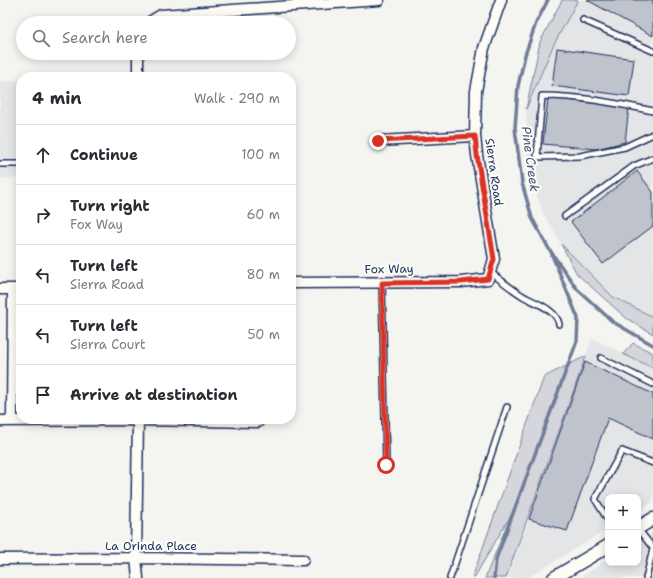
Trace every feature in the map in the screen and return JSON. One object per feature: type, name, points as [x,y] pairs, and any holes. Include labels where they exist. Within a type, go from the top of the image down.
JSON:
[{"type":"street","points":[[159,16],[379,0]]},
{"type":"street","name":"Sierra Road","points":[[489,275],[494,259],[477,155],[475,136],[476,91],[484,48],[501,0]]},
{"type":"street","points":[[138,60],[138,72]]},
{"type":"street","points":[[378,141],[475,136]]},
{"type":"street","name":"Fox Way","points":[[296,283],[461,282],[489,275]]},
{"type":"street","points":[[0,289],[16,289]]},
{"type":"street","points":[[12,420],[16,315]]},
{"type":"street","points":[[0,421],[16,420]]},
{"type":"street","points":[[138,424],[136,558],[138,578]]},
{"type":"street","points":[[641,526],[653,519]]},
{"type":"street","points":[[554,578],[605,548]]},
{"type":"street","name":"La Orinda Place","points":[[0,559],[136,558],[303,560]]},
{"type":"lane","points":[[583,20],[653,51]]},
{"type":"lane","points":[[653,111],[616,103],[557,96],[542,96],[537,157],[580,156],[603,152],[625,147],[653,134]]},
{"type":"lane","points":[[565,216],[634,166],[653,158]]},
{"type":"lane","points":[[0,164],[16,164]]},
{"type":"lane","points":[[489,275],[522,296],[545,308],[558,319],[559,324]]},
{"type":"lane","points":[[382,283],[386,465]]},
{"type":"lane","points":[[601,358],[653,384]]},
{"type":"lane","points":[[450,578],[506,407]]},
{"type":"lane","points":[[605,515],[595,499],[622,451],[653,463]]},
{"type":"lane","points":[[639,530],[653,549],[646,578]]},
{"type":"shaded area","points":[[562,0],[578,0],[553,46],[526,109],[540,42]]},
{"type":"shaded area","points":[[578,0],[653,0],[653,317],[613,297],[561,244],[543,213],[528,167],[526,109],[553,46]]},
{"type":"shaded area","points":[[0,81],[16,81],[16,177],[0,179]]},
{"type":"shaded area","points":[[561,244],[613,297],[653,317],[653,334],[626,318],[577,274]]},
{"type":"shaded area","points":[[592,338],[653,368],[653,502],[641,509],[641,494],[605,494],[605,531],[527,578],[508,578]]},
{"type":"shaded area","points":[[633,343],[653,353],[653,368],[623,354]]},
{"type":"shaded area","points":[[586,356],[506,578],[485,578],[511,515],[474,578],[472,578],[544,377]]},
{"type":"shaded area","points":[[653,532],[653,578],[580,578],[605,561],[605,566],[641,566],[641,539]]},
{"type":"building","points":[[587,0],[653,0],[653,36]]},
{"type":"building","points":[[557,48],[634,59],[629,96],[552,86]]},
{"type":"building","points":[[548,98],[629,107],[625,142],[596,149],[543,144]]},
{"type":"building","points":[[637,171],[653,192],[653,226],[603,264],[571,222]]},
{"type":"building","points":[[585,362],[653,394],[653,439],[608,418],[567,531],[529,519]]},
{"type":"waterway","name":"Pine Creek","points":[[548,0],[536,23],[525,55],[518,86],[515,128],[522,183],[532,218],[549,249],[577,289],[613,322],[653,345]]},
{"type":"waterway","points":[[494,578],[496,559],[577,341],[578,318],[552,255]]},
{"type":"route","points":[[378,141],[475,136],[494,259],[488,279],[461,282],[382,283],[386,465]]}]
